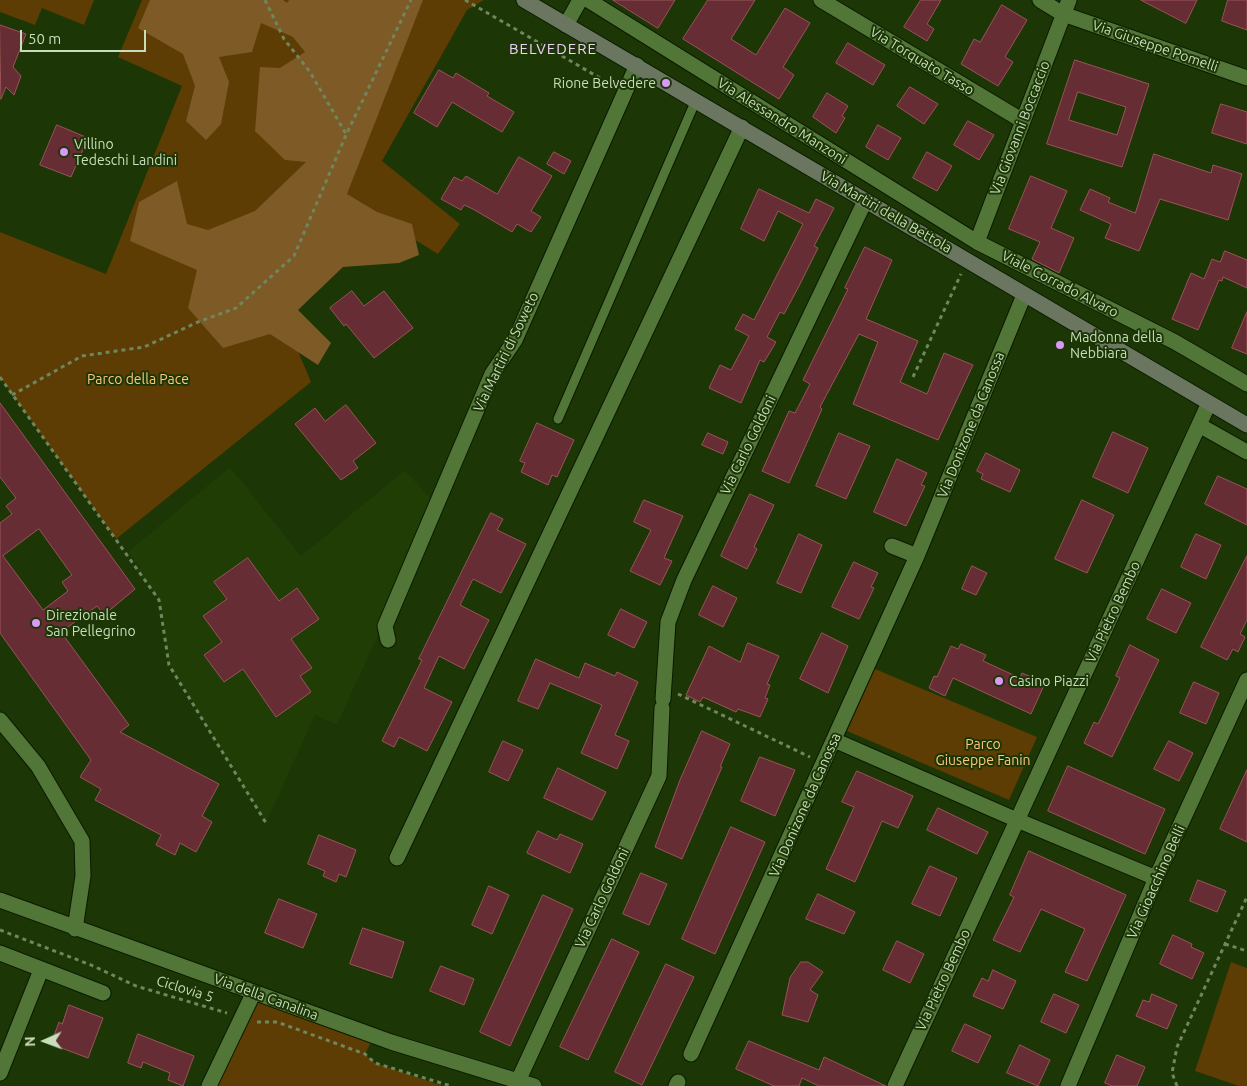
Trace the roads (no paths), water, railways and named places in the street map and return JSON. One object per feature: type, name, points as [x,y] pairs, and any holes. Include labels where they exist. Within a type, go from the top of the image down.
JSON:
[{"type":"main road","name":"Via Martiri della Bettola","points":[[524,0],[1247,425]]},
{"type":"street","points":[[566,25],[580,0]]},
{"type":"street","name":"Via Alessandro Manzoni","points":[[588,0],[977,242]]},
{"type":"street","name":"Via Torquato Tasso","points":[[820,0],[1023,121]]},
{"type":"street","name":"Via Giuseppe Pomelli","points":[[1040,0],[1066,7],[1247,78]]},
{"type":"street","name":"Via Giovanni Boccaccio","points":[[977,242],[1066,7]]},
{"type":"street","name":"Via Martiri di Soweto","points":[[388,640],[385,626],[492,374],[515,340],[632,63]]},
{"type":"street","points":[[397,858],[742,127]]},
{"type":"street","name":"Via Carlo Goldoni","points":[[518,1081],[659,776],[668,622],[684,580],[865,200]]},
{"type":"street","name":"Viale Corrado Alvaro","points":[[977,242],[1175,342],[1247,384]]},
{"type":"street","name":"Via Donizone da Canossa","points":[[691,1054],[918,556],[1024,295]]},
{"type":"street","name":"Via Pietro Bembo","points":[[895,1086],[1209,403]]},
{"type":"street","points":[[1199,424],[1247,452]]},
{"type":"street","points":[[892,546],[918,556]]},
{"type":"street","name":"Via Gioacchino Belli","points":[[1068,1086],[1156,878],[1247,680]]},
{"type":"street","points":[[0,720],[38,766],[82,841],[83,876],[75,928]]},
{"type":"street","points":[[834,740],[1156,878]]},
{"type":"street","name":"Via della Canalina","points":[[0,900],[391,1042],[534,1086]]},
{"type":"street","points":[[0,953],[103,994]]},
{"type":"street","points":[[0,1073],[41,970]]},
{"type":"street","points":[[209,1086],[254,992]]},
{"type":"lane","points":[[558,418],[696,100]]},
{"type":"place","name":"Rione Belvedere","points":[[666,83]]},
{"type":"place","name":"Villino Tedeschi Landini","points":[[64,152]]},
{"type":"place","name":"Madonna della Nebbiara","points":[[1060,345]]},
{"type":"place","name":"Direzionale San Pellegrino","points":[[36,623]]},
{"type":"place","name":"Casino Piazzi","points":[[999,681]]},
{"type":"district","name":"BELVEDERE","points":[[553,49]]},
{"type":"park label","name":"Parco della Pace","points":[[138,379]]},
{"type":"park label","name":"Parco Giuseppe Fanin","points":[[983,752]]}]
